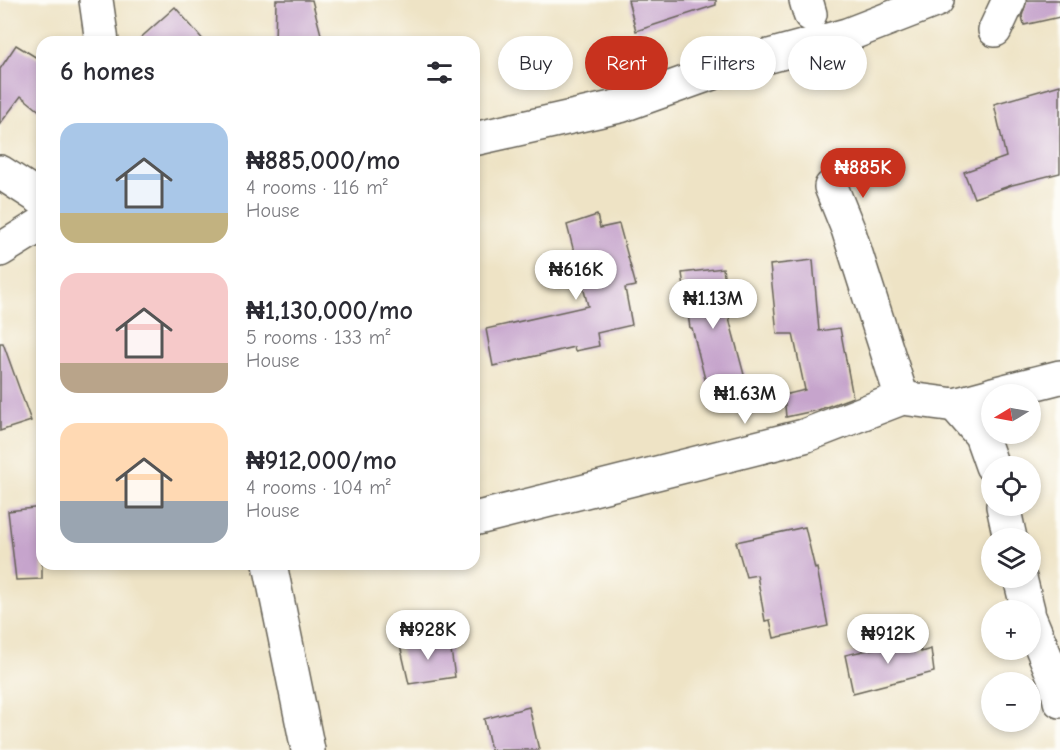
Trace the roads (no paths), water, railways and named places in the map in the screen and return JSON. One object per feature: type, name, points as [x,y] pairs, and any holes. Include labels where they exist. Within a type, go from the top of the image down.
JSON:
[{"type":"street","points":[[96,0],[101,36]]},
{"type":"street","points":[[480,138],[620,106],[732,66],[847,35],[937,0]]},
{"type":"street","points":[[995,30],[1009,0]]},
{"type":"street","points":[[0,172],[36,195]]},
{"type":"street","points":[[831,187],[848,230],[902,398]]},
{"type":"street","points":[[0,250],[36,228]]},
{"type":"street","points":[[1034,384],[1060,377]]},
{"type":"street","points":[[480,517],[804,436],[902,398],[955,405],[981,398]]},
{"type":"street","points":[[955,405],[981,435],[988,456]]},
{"type":"street","points":[[280,570],[308,750]]},
{"type":"street","points":[[1041,646],[1056,682],[1060,701]]}]
